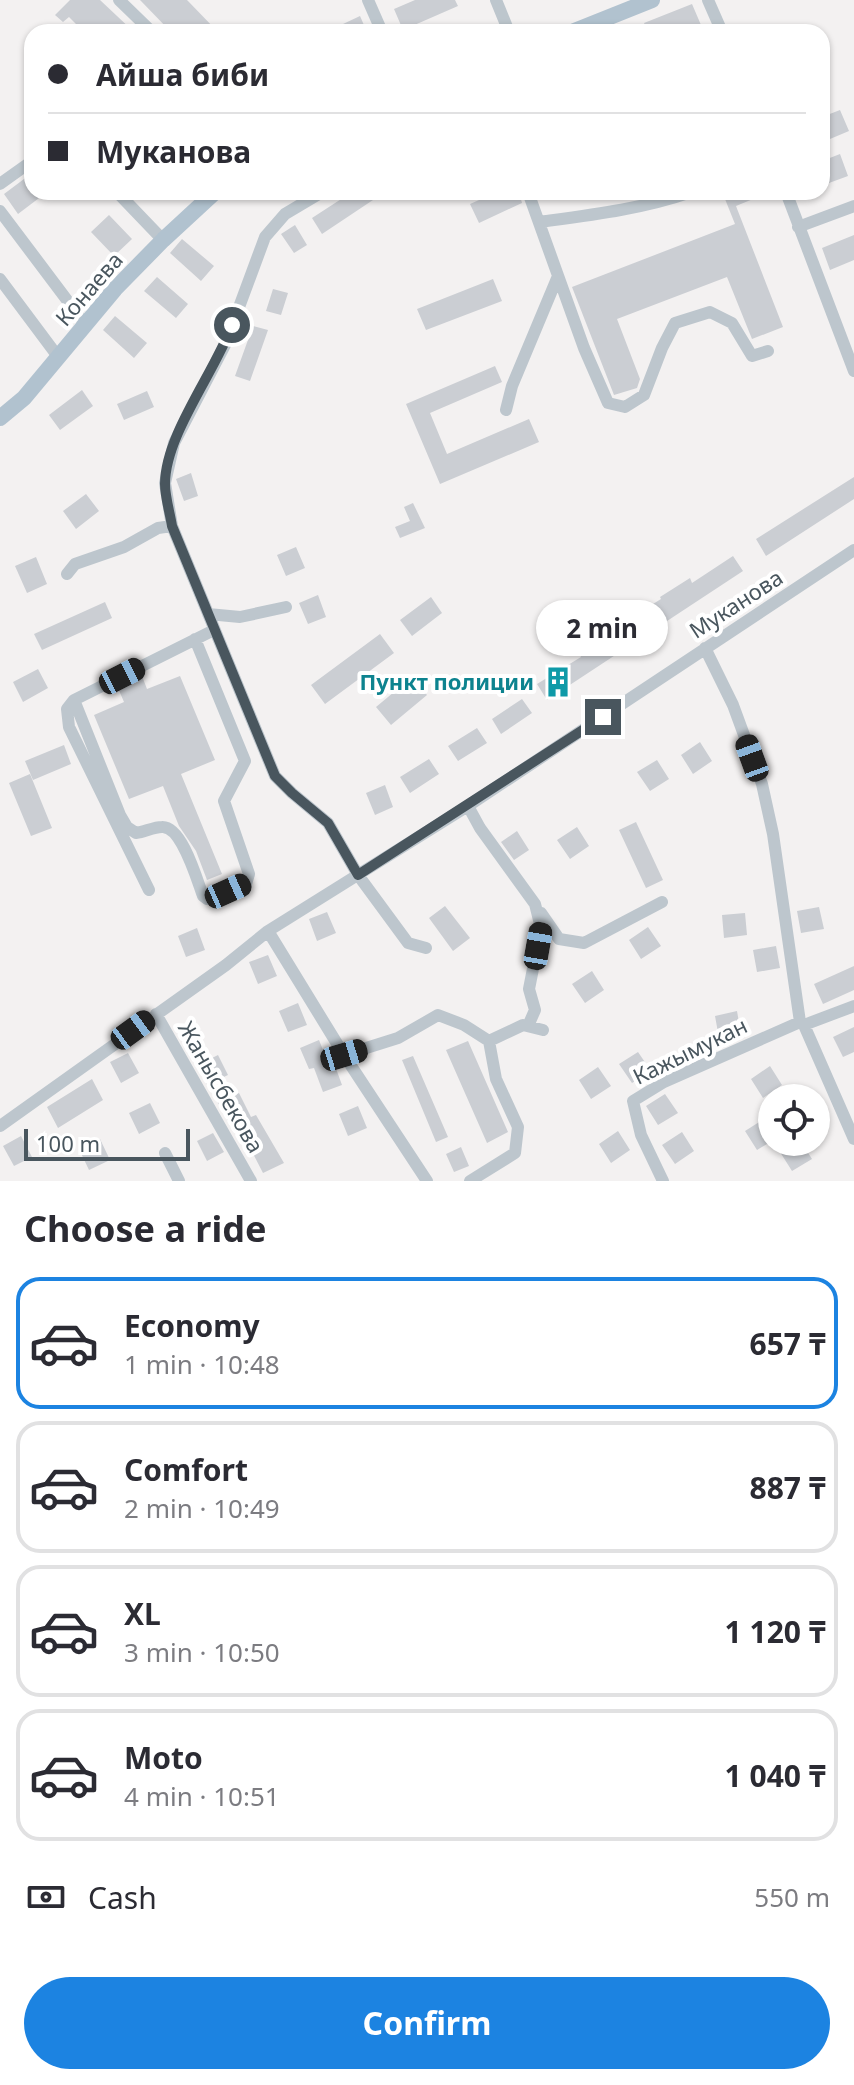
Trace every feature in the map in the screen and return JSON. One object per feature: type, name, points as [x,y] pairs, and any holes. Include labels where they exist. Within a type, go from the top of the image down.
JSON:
[{"type":"main road","points":[[592,24],[652,0]]},
{"type":"main road","name":"Конаева","points":[[0,418],[24,398],[85,324],[163,240],[206,200]]},
{"type":"street","points":[[119,0],[144,24]]},
{"type":"street","points":[[368,0],[378,24]]},
{"type":"street","points":[[496,0],[506,24]]},
{"type":"street","points":[[708,0],[718,24]]},
{"type":"street","points":[[0,184],[24,167]]},
{"type":"street","points":[[125,200],[163,240]]},
{"type":"street","points":[[309,200],[285,214],[265,237],[225,345],[174,443],[165,483],[172,526],[275,776],[328,823],[358,875],[408,943],[426,948]]},
{"type":"street","points":[[531,200],[584,348],[608,403],[625,407],[644,395],[675,323],[710,312],[732,323],[752,356],[768,351]]},
{"type":"street","points":[[539,222],[663,200]]},
{"type":"street","points":[[789,200],[854,371]]},
{"type":"street","points":[[798,227],[854,206]]},
{"type":"street","points":[[0,211],[85,324]]},
{"type":"street","points":[[506,410],[512,386],[558,276]]},
{"type":"street","points":[[0,279],[59,358]]},
{"type":"street","points":[[67,574],[75,564],[124,547],[158,528],[172,526]]},
{"type":"street","name":"Муканова","points":[[0,1126],[226,965],[268,931],[468,806],[854,550]]},
{"type":"street","points":[[208,614],[240,617],[286,607]]},
{"type":"street","points":[[149,890],[69,727],[67,709],[74,700],[214,630]]},
{"type":"street","points":[[74,700],[127,827],[136,833],[161,827],[171,829],[181,841],[203,896],[207,899],[246,884],[249,874],[224,801],[245,761],[195,639]]},
{"type":"street","points":[[705,648],[733,705],[762,784],[773,834],[802,1023],[854,1139]]},
{"type":"street","points":[[468,806],[480,828],[559,939],[584,943],[662,902]]},
{"type":"street","points":[[528,1026],[535,1010],[529,989],[541,928],[535,904]]},
{"type":"street","points":[[268,931],[344,1055],[427,1181]]},
{"type":"street","points":[[802,1023],[854,1006]]},
{"type":"street","name":"Жанысбекова","points":[[156,1014],[251,1181]]},
{"type":"street","points":[[344,1055],[398,1038],[438,1015],[464,1025],[489,1041],[496,1079],[518,1127],[515,1153],[470,1181]]},
{"type":"street","name":"Кажымукан","points":[[663,1181],[641,1135],[633,1101],[664,1082],[802,1023]]},
{"type":"street","points":[[489,1041],[523,1025],[543,1030]]},
{"type":"street","points":[[165,1153],[179,1181]]},
{"type":"building","points":[[70,0],[100,0],[126,24],[76,24],[69,17],[63,22],[55,15]]},
{"type":"building","points":[[140,0],[187,0],[210,24],[163,24]]},
{"type":"building","points":[[415,0],[455,0],[458,6],[417,24],[400,24],[394,9]]},
{"type":"building","points":[[692,4],[701,24],[644,24]]},
{"type":"building","points":[[360,16],[364,24],[343,24]]},
{"type":"building","points":[[840,110],[849,131],[830,139],[830,114]]},
{"type":"building","points":[[840,154],[848,176],[830,183],[830,158]]},
{"type":"building","points":[[24,179],[24,200],[36,200],[18,214],[4,194]]},
{"type":"building","points":[[340,200],[373,200],[322,234],[312,218]]},
{"type":"building","points":[[479,200],[521,200],[522,203],[479,223],[470,204]]},
{"type":"building","points":[[725,200],[751,200],[736,206],[783,327],[752,339],[727,277],[617,319],[640,379],[637,388],[614,395],[572,287],[735,224]]},
{"type":"building","points":[[109,215],[132,239],[114,256],[91,232]]},
{"type":"building","points":[[295,225],[307,245],[294,253],[281,234]]},
{"type":"building","points":[[854,235],[854,260],[830,270],[822,248]]},
{"type":"building","points":[[182,239],[214,266],[201,281],[170,253]]},
{"type":"building","points":[[157,277],[188,304],[176,318],[144,291]]},
{"type":"building","points":[[493,279],[502,301],[426,330],[417,309]]},
{"type":"building","points":[[273,289],[288,293],[281,315],[266,311]]},
{"type":"building","points":[[115,316],[147,343],[134,358],[103,330]]},
{"type":"building","points":[[253,326],[268,330],[250,381],[235,376]]},
{"type":"building","points":[[495,366],[502,382],[430,413],[447,454],[529,419],[539,442],[440,484],[406,404]]},
{"type":"building","points":[[82,390],[93,406],[60,430],[49,415]]},
{"type":"building","points":[[147,391],[154,407],[124,420],[117,404]]},
{"type":"building","points":[[191,473],[198,496],[184,501],[176,479]]},
{"type":"building","points":[[854,477],[854,499],[766,556],[756,539]]},
{"type":"building","points":[[86,494],[99,511],[76,529],[63,511]]},
{"type":"building","points":[[413,503],[425,528],[400,538],[395,527],[410,521],[404,507]]},
{"type":"building","points":[[296,547],[305,568],[286,576],[277,555]]},
{"type":"building","points":[[733,556],[743,571],[547,700],[537,684],[581,657],[660,597],[690,578],[692,583]]},
{"type":"building","points":[[36,557],[47,584],[27,593],[15,566]]},
{"type":"building","points":[[318,595],[326,617],[308,624],[299,603]]},
{"type":"building","points":[[431,597],[442,613],[412,636],[400,620]]},
{"type":"building","points":[[105,602],[112,618],[42,650],[34,634]]},
{"type":"building","points":[[380,634],[394,653],[325,704],[311,685]]},
{"type":"building","points":[[38,669],[48,688],[23,702],[13,682]]},
{"type":"building","points":[[142,676],[147,689],[180,676],[215,760],[181,774],[222,874],[207,880],[196,851],[179,826],[163,786],[129,799],[94,715],[124,702],[118,688]]},
{"type":"building","points":[[412,677],[427,695],[391,725],[376,707]]},
{"type":"building","points":[[522,699],[532,713],[501,734],[492,719]]},
{"type":"building","points":[[477,728],[487,743],[458,761],[448,746]]},
{"type":"building","points":[[700,742],[712,761],[693,774],[681,755]]},
{"type":"building","points":[[64,745],[71,764],[33,780],[25,761]]},
{"type":"building","points":[[429,759],[439,774],[410,793],[400,777]]},
{"type":"building","points":[[657,760],[669,779],[650,791],[637,772]]},
{"type":"building","points":[[30,774],[52,828],[31,836],[9,783]]},
{"type":"building","points":[[385,785],[393,807],[375,815],[366,793]]},
{"type":"building","points":[[636,822],[663,880],[646,888],[619,830]]},
{"type":"building","points":[[577,827],[589,846],[570,859],[557,840]]},
{"type":"building","points":[[517,831],[529,850],[514,860],[501,842]]},
{"type":"building","points":[[445,906],[470,938],[453,951],[429,918]]},
{"type":"building","points":[[819,907],[824,929],[801,933],[797,911]]},
{"type":"building","points":[[327,912],[336,933],[317,941],[309,919]]},
{"type":"building","points":[[745,913],[747,935],[724,938],[722,915]]},
{"type":"building","points":[[648,927],[661,946],[641,959],[629,940]]},
{"type":"building","points":[[197,928],[205,950],[186,957],[178,936]]},
{"type":"building","points":[[776,946],[780,968],[757,972],[753,950]]},
{"type":"building","points":[[268,955],[277,976],[258,984],[249,962]]},
{"type":"building","points":[[854,966],[854,990],[823,1004],[814,984]]},
{"type":"building","points":[[592,971],[604,990],[585,1003],[572,984]]},
{"type":"building","points":[[298,1003],[307,1025],[288,1032],[279,1011]]},
{"type":"building","points":[[737,1011],[741,1034],[719,1038],[715,1016]]},
{"type":"building","points":[[854,1027],[854,1052],[843,1057],[833,1037]]},
{"type":"building","points":[[319,1040],[329,1065],[334,1063],[342,1085],[323,1092],[314,1068],[309,1069],[300,1048]]},
{"type":"building","points":[[468,1041],[508,1132],[487,1143],[446,1050]]},
{"type":"building","points":[[638,1052],[651,1071],[632,1083],[619,1064]]},
{"type":"building","points":[[128,1053],[139,1073],[121,1083],[110,1062]]},
{"type":"building","points":[[218,1055],[228,1075],[207,1085],[198,1065]]},
{"type":"building","points":[[413,1056],[448,1137],[436,1142],[402,1060]]},
{"type":"building","points":[[770,1066],[781,1084],[758,1084],[758,1090],[751,1079]]},
{"type":"building","points":[[598,1067],[611,1086],[591,1099],[579,1080]]},
{"type":"building","points":[[92,1079],[103,1100],[58,1128],[47,1107]]},
{"type":"building","points":[[239,1093],[251,1117],[256,1115],[284,1163],[263,1173],[234,1121],[229,1123],[218,1103]]},
{"type":"building","points":[[665,1094],[678,1113],[658,1125],[646,1106]]},
{"type":"building","points":[[150,1103],[160,1123],[139,1134],[129,1113]]},
{"type":"building","points":[[358,1106],[367,1128],[348,1136],[339,1114]]},
{"type":"building","points":[[758,1123],[758,1149],[757,1150],[745,1131]]},
{"type":"building","points":[[618,1131],[630,1150],[611,1163],[599,1144]]},
{"type":"building","points":[[682,1132],[694,1151],[675,1164],[662,1145]]},
{"type":"building","points":[[213,1133],[224,1152],[207,1161],[197,1141]]},
{"type":"building","points":[[21,1136],[32,1157],[14,1166],[3,1146]]},
{"type":"building","points":[[100,1139],[110,1160],[89,1170],[79,1149]]},
{"type":"building","points":[[461,1147],[469,1166],[454,1172],[446,1154]]},
{"type":"building","points":[[783,1156],[810,1156],[812,1159],[792,1171]]},
{"type":"place","name":"Пункт полиции","points":[[558,682]]},
{"type":"route","points":[[232,325],[225,345],[174,443],[165,483],[172,526],[275,776],[328,823],[358,875],[603,717]]}]
